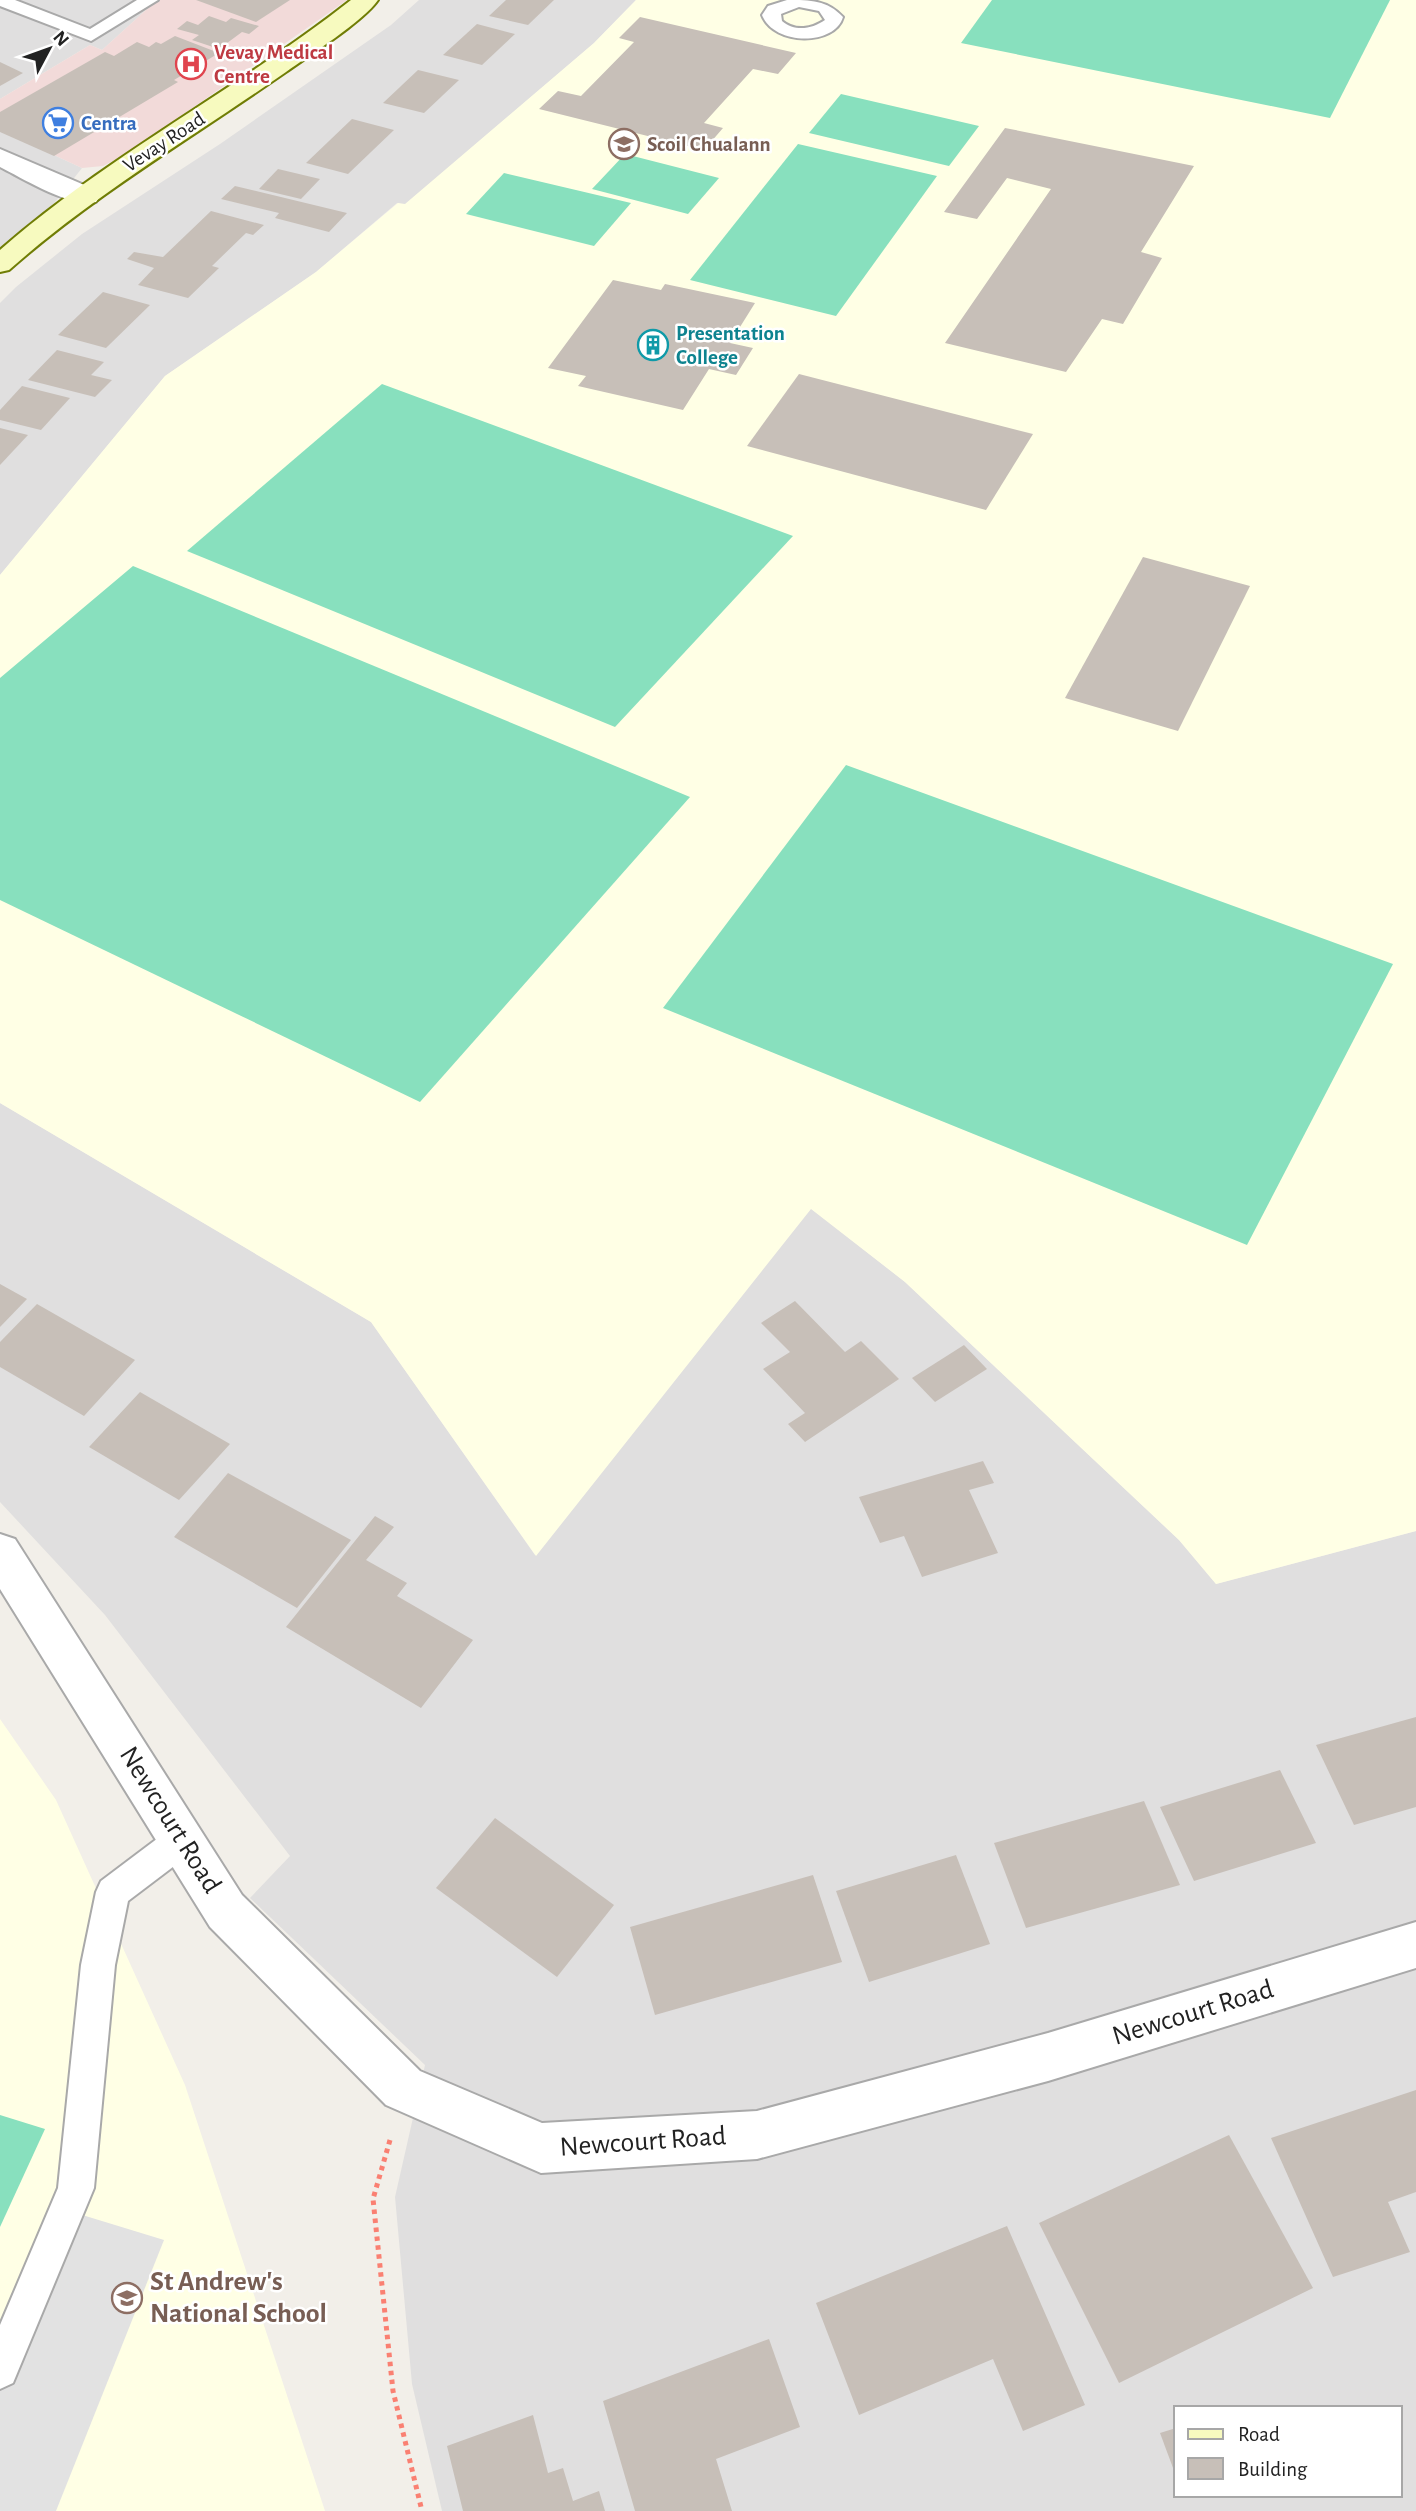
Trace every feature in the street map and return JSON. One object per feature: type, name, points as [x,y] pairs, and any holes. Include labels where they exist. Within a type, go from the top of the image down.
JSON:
[{"type":"main road","name":"Vevay Road","points":[[0,264],[26,240],[118,172],[302,49],[366,0]]},
{"type":"street","points":[[0,157],[68,190],[87,196]]},
{"type":"street","name":"Newcourt Road","points":[[0,1552],[226,1911],[404,2088],[541,2148],[757,2134],[1048,2057],[1416,1945]]},
{"type":"lane","points":[[0,0],[91,36],[149,0]]},
{"type":"lane","points":[[0,2370],[76,2188],[98,1965],[113,1892],[182,1839]]},
{"type":"path","points":[[404,2088],[373,2199],[393,2391],[422,2511]]},
{"type":"shaded area","points":[[0,0],[157,0],[102,50],[90,45],[0,99]]},
{"type":"shaded area","points":[[157,0],[347,0],[128,153],[103,166],[82,168],[0,130],[0,99],[90,45],[102,50]]},
{"type":"shaded area","points":[[419,0],[636,0],[594,43],[405,205],[397,203],[316,272],[165,376],[0,575],[0,303],[82,234],[220,144],[391,25]]},
{"type":"shaded area","name":"Presentation College","points":[[636,0],[1416,0],[1416,1531],[1216,1584],[1179,1540],[905,1282],[811,1209],[536,1556],[371,1322],[0,1103],[0,575],[165,376],[316,272],[398,203],[405,204],[594,43]]},
{"type":"shaded area","points":[[0,130],[82,168],[25,240],[0,263]]},
{"type":"shaded area","points":[[0,1103],[371,1322],[535,1555],[811,1208],[905,1282],[1179,1540],[1216,1584],[1416,1531],[1416,2511],[442,2511],[412,2384],[395,2197],[425,2065],[250,1898],[290,1856],[105,1615],[0,1502]]},
{"type":"shaded area","name":"St Andrew's National School","points":[[0,1719],[56,1800],[185,2085],[325,2511],[0,2511]]},
{"type":"shaded area","points":[[66,2210],[164,2240],[56,2511],[0,2511],[0,2326]]},
{"type":"green space","points":[[992,0],[1390,0],[1330,118],[961,43]]},
{"type":"green space","points":[[841,94],[979,126],[949,166],[809,133]]},
{"type":"green space","points":[[798,144],[937,176],[836,316],[690,280]]},
{"type":"green space","points":[[625,154],[719,178],[688,214],[592,189]]},
{"type":"green space","points":[[504,173],[631,203],[594,246],[466,214]]},
{"type":"green space","points":[[382,384],[793,536],[615,727],[187,551]]},
{"type":"green space","points":[[133,566],[690,797],[420,1102],[0,900],[0,678]]},
{"type":"green space","points":[[846,765],[1393,964],[1247,1245],[663,1008]]},
{"type":"green space","points":[[0,2115],[45,2129],[0,2227]]},
{"type":"building","points":[[196,0],[290,0],[256,22]]},
{"type":"building","points":[[506,0],[554,0],[528,25],[489,16]]},
{"type":"building","points":[[209,16],[226,22],[231,18],[259,26],[249,34],[242,32],[219,49],[192,40],[199,35],[177,29],[187,21],[198,25]]},
{"type":"building","points":[[640,17],[796,53],[778,74],[753,69],[704,123],[723,128],[704,150],[539,109],[558,91],[581,96],[634,42],[619,38]]},
{"type":"building","points":[[477,24],[515,34],[482,65],[443,55]]},
{"type":"building","points":[[175,36],[219,53],[174,80],[178,82],[54,156],[0,132],[0,112],[105,52],[114,56],[137,42],[149,47]]},
{"type":"building","points":[[0,62],[23,73],[0,86]]},
{"type":"building","points":[[418,70],[459,80],[424,113],[383,103]]},
{"type":"building","points":[[352,119],[394,130],[348,174],[306,163]]},
{"type":"building","points":[[1005,128],[1194,166],[1141,252],[1162,258],[1123,324],[1102,319],[1066,372],[945,343],[1051,189],[1007,178],[977,219],[944,212]]},
{"type":"building","points":[[278,169],[320,179],[301,199],[259,189]]},
{"type":"building","points":[[235,186],[347,213],[329,232],[275,218],[279,213],[221,199]]},
{"type":"building","points":[[211,211],[264,225],[253,235],[246,233],[212,266],[219,268],[188,298],[138,285],[154,268],[127,259],[134,252],[163,257]]},
{"type":"building","name":"Presentation College","points":[[613,280],[661,290],[665,284],[755,303],[730,343],[753,348],[736,375],[709,369],[683,410],[578,386],[586,376],[548,368]]},
{"type":"building","points":[[103,292],[150,305],[106,348],[58,335]]},
{"type":"building","points":[[57,350],[104,362],[91,375],[112,380],[95,397],[28,380]]},
{"type":"building","points":[[799,374],[1033,434],[986,510],[747,446]]},
{"type":"building","points":[[22,386],[70,398],[41,430],[0,420],[0,410]]},
{"type":"building","points":[[0,428],[28,435],[0,465]]},
{"type":"building","points":[[1143,557],[1250,586],[1178,731],[1065,698]]},
{"type":"building","points":[[0,1284],[27,1299],[0,1327]]},
{"type":"building","points":[[795,1301],[845,1352],[861,1341],[899,1379],[805,1442],[788,1424],[805,1413],[763,1369],[790,1352],[761,1323]]},
{"type":"building","points":[[37,1304],[135,1360],[84,1416],[0,1367],[0,1342]]},
{"type":"building","points":[[964,1345],[987,1369],[935,1402],[912,1378]]},
{"type":"building","points":[[140,1392],[230,1444],[179,1500],[89,1447]]},
{"type":"building","points":[[983,1461],[994,1483],[969,1490],[998,1553],[922,1577],[904,1536],[880,1543],[859,1497]]},
{"type":"building","points":[[228,1473],[351,1540],[297,1608],[174,1537]]},
{"type":"building","points":[[375,1516],[394,1527],[366,1560],[407,1583],[397,1596],[473,1640],[421,1708],[286,1627]]},
{"type":"building","points":[[1416,1717],[1416,1807],[1354,1825],[1316,1745]]},
{"type":"building","points":[[1280,1770],[1316,1843],[1194,1881],[1160,1807]]},
{"type":"building","points":[[1144,1801],[1180,1885],[1026,1928],[994,1843]]},
{"type":"building","points":[[495,1818],[614,1905],[557,1977],[436,1888]]},
{"type":"building","points":[[956,1855],[990,1944],[869,1982],[836,1891]]},
{"type":"building","points":[[813,1875],[842,1962],[655,2015],[630,1927]]},
{"type":"building","points":[[1416,2090],[1416,2192],[1388,2202],[1410,2252],[1333,2277],[1271,2138]]},
{"type":"building","points":[[1229,2135],[1313,2288],[1119,2383],[1039,2223]]},
{"type":"building","points":[[1007,2226],[1085,2405],[1023,2431],[993,2359],[859,2415],[816,2303]]},
{"type":"building","points":[[769,2339],[800,2427],[716,2459],[732,2511],[635,2511],[603,2401]]},
{"type":"building","points":[[533,2415],[548,2473],[563,2468],[573,2501],[599,2491],[605,2511],[463,2511],[447,2446]]},
{"type":"building","points":[[1174,2429],[1174,2471],[1160,2433]]},
{"type":"place","name":"Vevay Medical Centre","points":[[191,64]]},
{"type":"place","name":"Centra","points":[[58,123]]},
{"type":"place","name":"Scoil Chualann","points":[[624,144]]},
{"type":"place","name":"Presentation College","points":[[653,345]]},
{"type":"place","name":"St Andrew's National School","points":[[127,2298]]}]
